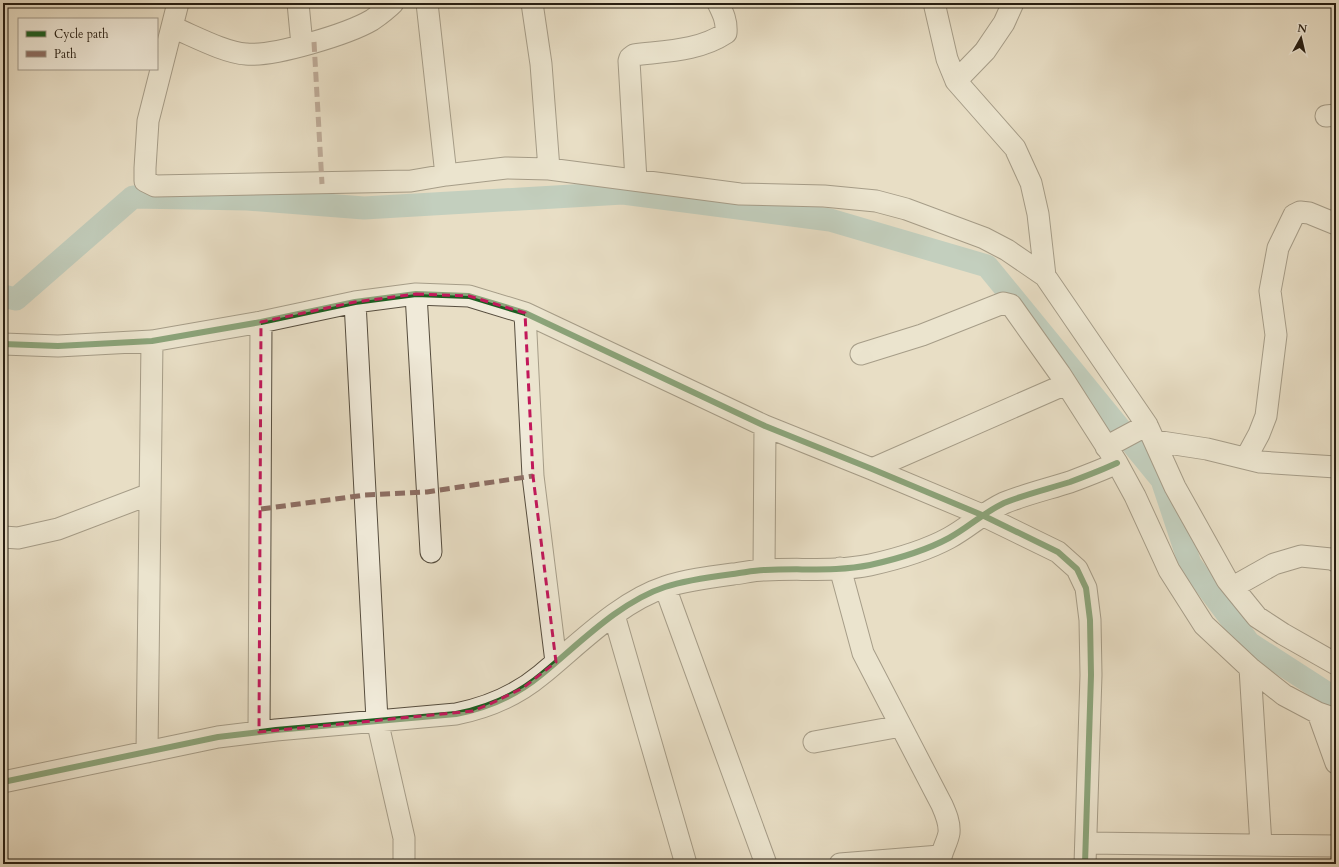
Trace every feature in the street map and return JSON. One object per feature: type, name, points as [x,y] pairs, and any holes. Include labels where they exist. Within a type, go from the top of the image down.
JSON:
[{"type":"street","points":[[178,3],[148,121],[145,168],[146,181],[155,186],[411,181],[506,168],[549,169],[740,194],[824,196],[876,201],[906,209],[984,238],[1007,250],[1044,276],[1147,432],[1175,487],[1227,580],[1257,617],[1283,634],[1336,664]]},
{"type":"street","points":[[298,3],[302,44]]},
{"type":"street","points":[[172,27],[224,48],[246,54],[266,54],[352,29],[372,20],[393,3]]},
{"type":"street","points":[[427,3],[446,175]]},
{"type":"street","points":[[532,3],[541,64],[549,169]]},
{"type":"street","points":[[636,180],[630,58],[634,55],[700,46],[716,40],[726,32],[727,25],[718,3]]},
{"type":"street","points":[[935,3],[947,59],[956,81],[1015,148],[1031,182],[1038,214],[1044,276]]},
{"type":"street","points":[[956,81],[985,51],[1004,23],[1013,3]]},
{"type":"street","points":[[1246,458],[1259,434],[1266,416],[1276,335],[1270,291],[1278,248],[1294,215],[1300,212],[1309,213],[1336,224]]},
{"type":"street","points":[[416,294],[431,552]]},
{"type":"street","points":[[3,344],[58,346],[152,341],[261,322],[355,302],[416,294],[470,296],[524,313],[765,426],[982,515],[1058,552],[1077,569],[1086,588],[1090,620],[1091,675],[1085,864]]},
{"type":"street","points":[[355,302],[377,720],[404,838],[404,864]]},
{"type":"street","points":[[861,354],[922,335],[1003,303],[1009,304],[1015,308],[1112,451],[1135,496],[1169,570],[1204,625],[1250,668],[1284,695],[1327,716],[1336,764]]},
{"type":"street","points":[[524,313],[533,476],[556,662]]},
{"type":"street","points":[[259,732],[261,322]]},
{"type":"street","points":[[147,752],[152,341]]},
{"type":"street","points":[[872,469],[1066,384]]},
{"type":"street","points":[[764,570],[765,426]]},
{"type":"street","points":[[3,782],[218,737],[377,720],[456,714],[472,711],[523,688],[614,616],[644,596],[665,587],[716,576],[764,570],[817,570],[840,568],[868,565],[906,556],[948,539],[963,530],[982,515],[1023,495],[1093,474],[1112,451],[1147,432],[1260,462],[1336,467]]},
{"type":"street","points":[[3,537],[18,538],[58,529],[150,494]]},
{"type":"street","points":[[1233,587],[1274,564],[1301,556],[1331,559],[1336,561]]},
{"type":"street","points":[[840,568],[863,653],[948,819],[948,834],[940,860],[840,864]]},
{"type":"street","points":[[665,587],[766,864]]},
{"type":"street","points":[[614,616],[686,864]]},
{"type":"street","points":[[1250,668],[1261,845]]},
{"type":"street","points":[[814,742],[901,726]]},
{"type":"street","points":[[1086,843],[1336,846]]},
{"type":"highlighted area","points":[[416,294],[469,296],[525,313],[533,476],[556,662],[523,688],[473,711],[259,732],[261,322],[355,302]]},
{"type":"waterway","points":[[3,296],[16,299],[133,197],[247,199],[364,208],[623,193],[830,220],[987,266],[1162,480],[1190,564],[1249,643],[1336,699]]},
{"type":"marked path","points":[[314,42],[322,184]]},
{"type":"marked path","points":[[261,509],[365,495],[427,492],[533,476]]},
{"type":"cycle path","points":[[3,344],[58,346],[152,341],[261,322],[355,302],[416,294],[469,296],[525,313],[765,426],[982,515],[1058,552],[1077,569],[1086,588],[1090,620],[1091,675],[1085,864]]},
{"type":"cycle path","points":[[3,782],[218,737],[276,730],[456,714],[479,708],[501,700],[522,689],[615,614],[631,603],[665,587],[681,582],[757,570],[844,568],[870,565],[890,560],[921,551],[940,543],[1004,503],[1070,482],[1117,463]]}]
